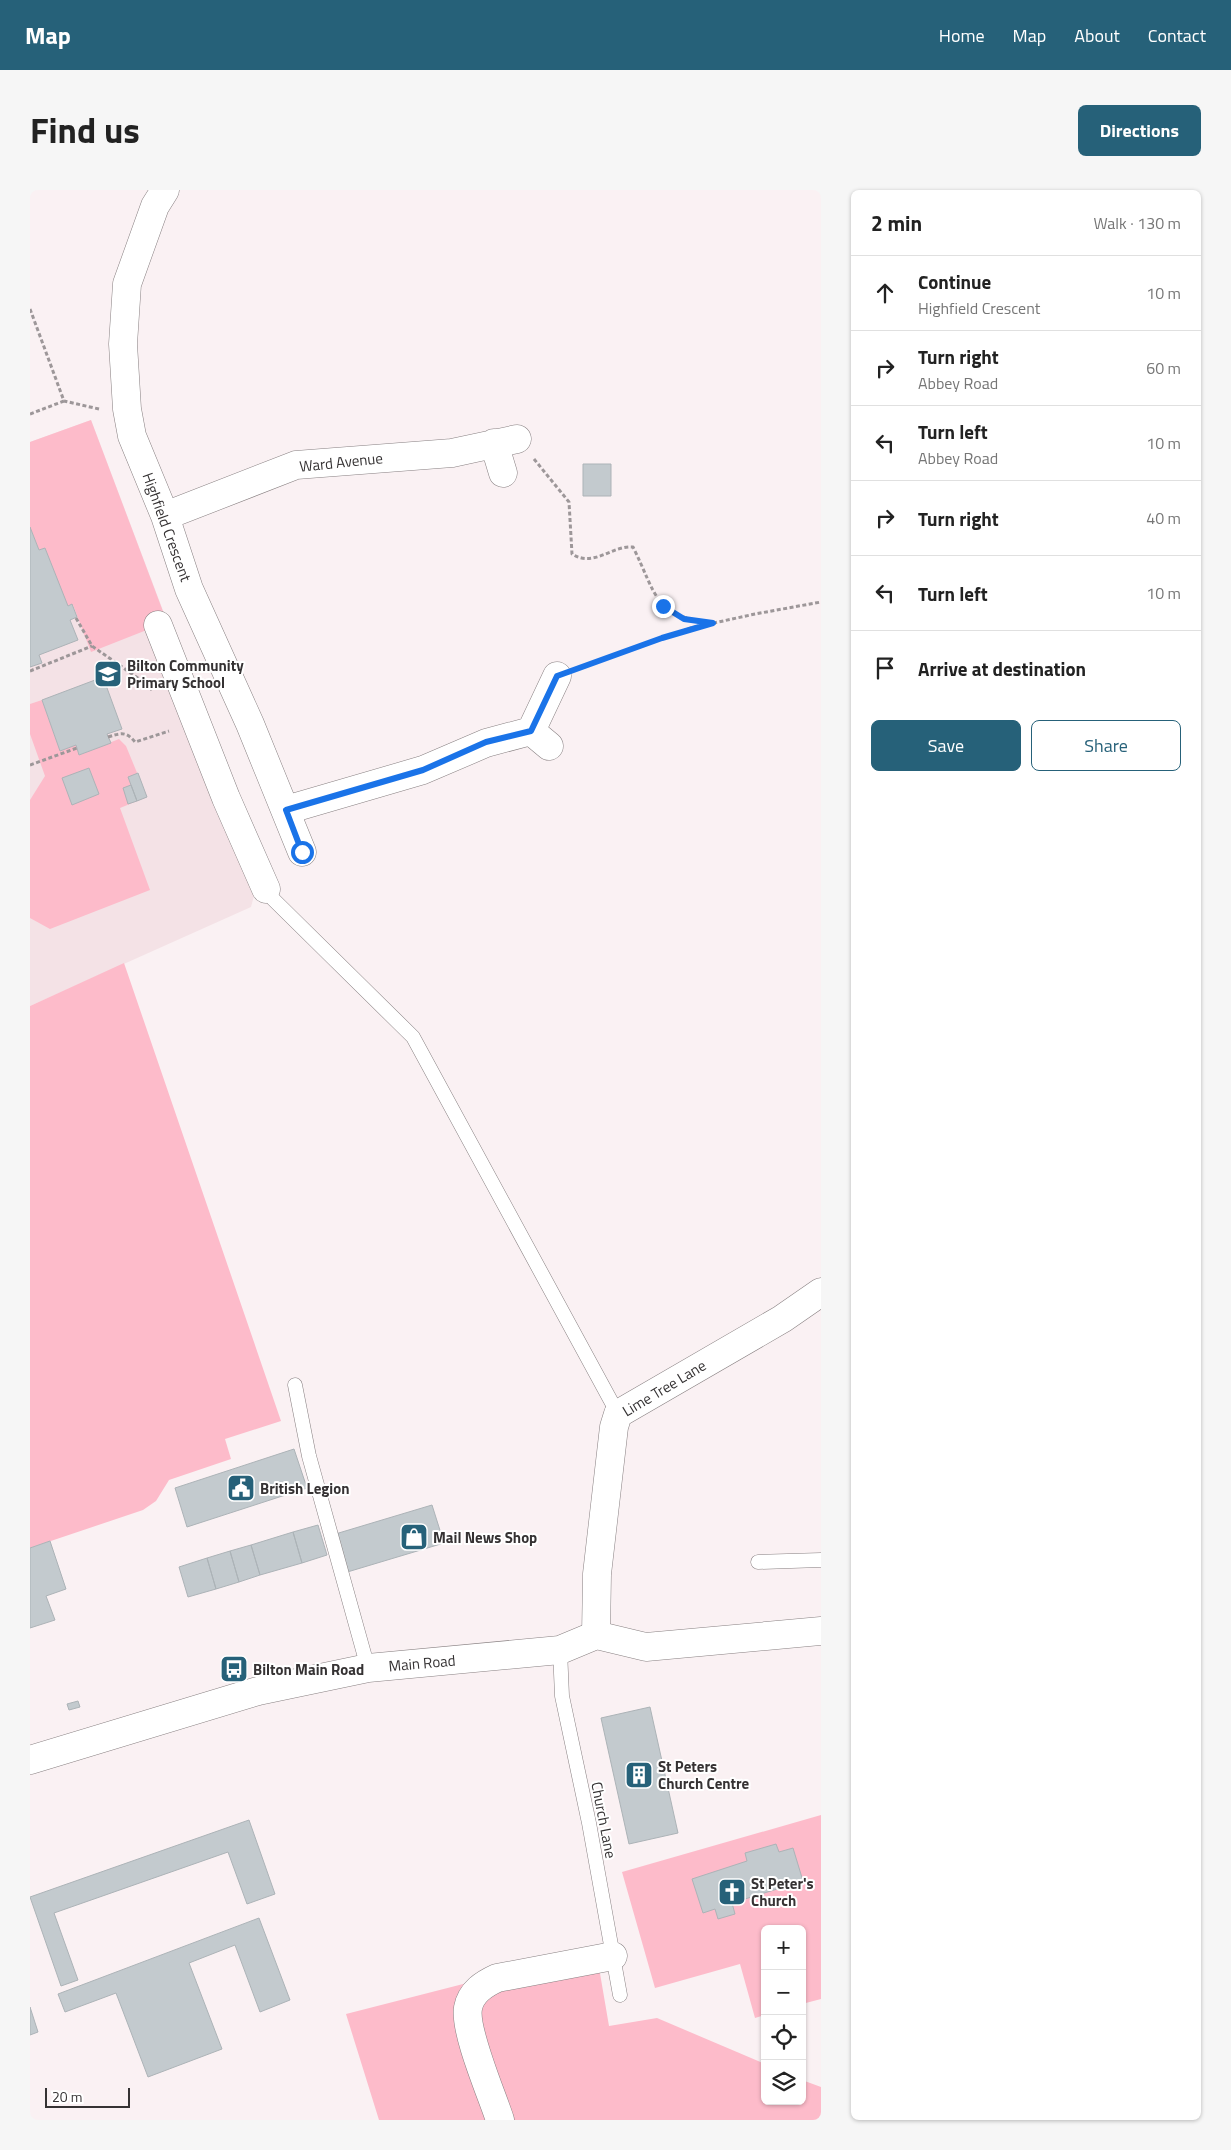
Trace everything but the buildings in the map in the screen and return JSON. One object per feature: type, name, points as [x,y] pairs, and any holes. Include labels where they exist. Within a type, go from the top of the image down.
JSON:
[{"type":"street","name":"Highfield Crescent","points":[[165,190],[155,206],[127,284],[123,344],[127,409],[132,436],[165,516],[189,588],[286,810],[302,852]]},
{"type":"street","name":"Ward Avenue","points":[[165,516],[296,465],[452,453],[506,441]]},
{"type":"street","points":[[502,473],[506,441]]},
{"type":"street","points":[[158,625],[226,798],[266,889]]},
{"type":"street","points":[[286,810],[423,770],[486,742],[540,738],[557,676]]},
{"type":"street","name":"Lime Tree Lane","points":[[596,1635],[597,1574],[614,1427],[618,1414],[782,1320],[821,1292]]},
{"type":"street","points":[[596,1635],[646,1647],[821,1631]]},
{"type":"street","name":"Main Road","points":[[30,1760],[258,1691],[368,1668],[560,1650],[596,1635]]},
{"type":"street","points":[[500,2120],[468,2027],[468,2006],[471,1999],[486,1983],[497,1978],[613,1956]]},
{"type":"lane","points":[[266,889],[273,899],[413,1036],[618,1414]]},
{"type":"lane","points":[[295,1385],[309,1456],[368,1668]]},
{"type":"lane","points":[[758,1562],[821,1560]]},
{"type":"lane","name":"Church Lane","points":[[560,1650],[562,1696],[589,1823],[620,1996]]},
{"type":"path","points":[[30,309],[64,401]]},
{"type":"path","points":[[30,414],[64,401],[95,409],[127,409]]},
{"type":"path","points":[[506,441],[569,502],[572,554],[584,559],[592,559],[634,547],[642,568],[663,606],[684,619],[713,623]]},
{"type":"path","points":[[557,676],[662,638],[713,623],[821,602]]},
{"type":"path","points":[[76,618],[92,646],[145,683],[155,694]]},
{"type":"path","points":[[30,670],[92,646]]},
{"type":"path","points":[[108,737],[122,732],[130,735],[135,742],[175,729]]},
{"type":"path","points":[[30,765],[77,748]]},
{"type":"shaded area","name":"Bilton Community Primary School","points":[[91,420],[170,629],[255,892],[251,907],[30,1006],[30,442]]},
{"type":"shaded area","points":[[91,420],[167,622],[91,652],[73,605],[67,606],[45,548],[39,550],[30,527],[30,442]]},
{"type":"shaded area","points":[[42,700],[60,751],[76,745],[79,755],[119,739],[126,746],[147,797],[120,808],[150,890],[50,929],[30,918],[30,800],[45,776],[30,734],[30,704]]},
{"type":"shaded area","points":[[124,963],[281,1421],[225,1439],[231,1459],[169,1480],[156,1501],[143,1510],[30,1548],[30,1006]]},
{"type":"shaded area","points":[[821,1815],[821,1999],[806,2003],[806,1925],[761,1925],[761,2016],[755,2018],[740,1964],[655,1988],[622,1872]]},
{"type":"shaded area","points":[[596,1950],[609,2026],[657,2018],[761,2062],[761,2105],[806,2105],[806,2081],[821,2087],[821,2120],[379,2120],[346,2014]]},
{"type":"place","name":"Bilton Community Primary School","points":[[108,674]]},
{"type":"place","name":"British Legion","points":[[241,1488]]},
{"type":"place","name":"Mail News Shop","points":[[414,1537]]},
{"type":"place","name":"Bilton Main Road","points":[[234,1669]]},
{"type":"place","name":"St Peters Church Centre","points":[[639,1775]]},
{"type":"place","name":"St Peter's Church","points":[[732,1892]]},
{"type":"route","points":[[302,852],[286,810],[350,793],[423,770],[486,742],[531,731],[557,676],[691,628],[713,623],[684,619],[663,606]]}]
